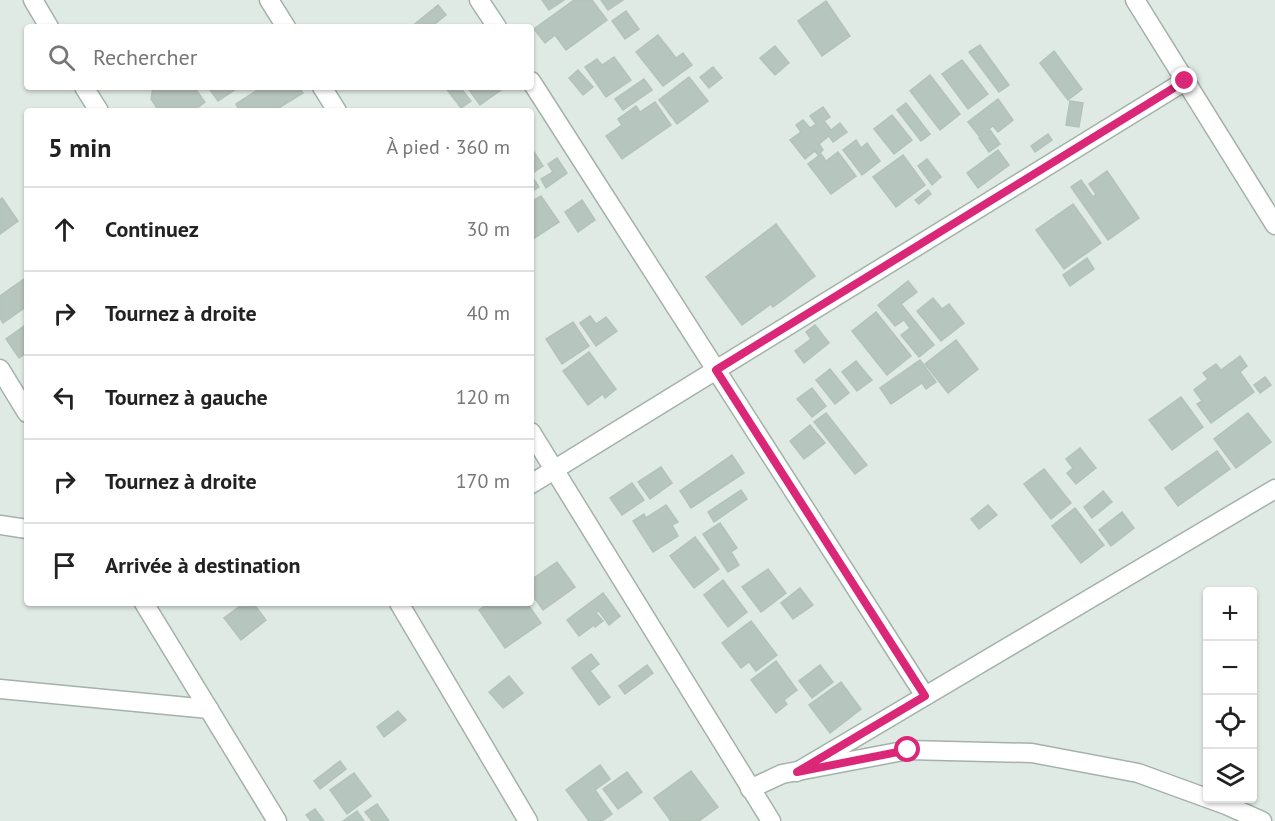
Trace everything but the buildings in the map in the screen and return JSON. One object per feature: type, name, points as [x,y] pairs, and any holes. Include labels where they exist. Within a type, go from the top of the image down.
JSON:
[{"type":"street","points":[[33,0],[47,24]]},
{"type":"street","points":[[270,0],[284,24]]},
{"type":"street","points":[[479,0],[494,24]]},
{"type":"street","points":[[1135,0],[1275,225]]},
{"type":"street","points":[[534,482],[1185,81]]},
{"type":"street","points":[[534,86],[925,696]]},
{"type":"street","points":[[86,90],[97,108]]},
{"type":"street","points":[[324,90],[335,108]]},
{"type":"street","points":[[0,369],[24,408]]},
{"type":"street","points":[[534,437],[771,821]]},
{"type":"street","points":[[797,772],[1275,489]]},
{"type":"street","points":[[0,525],[24,529]]},
{"type":"street","points":[[146,606],[277,821]]},
{"type":"street","points":[[401,606],[528,821]]},
{"type":"street","points":[[0,689],[209,710]]},
{"type":"street","points":[[750,789],[782,774],[908,750],[1032,753],[1138,773],[1226,805],[1262,821]]},
{"type":"route","points":[[908,750],[797,772],[925,696],[716,370],[1185,81]]}]
